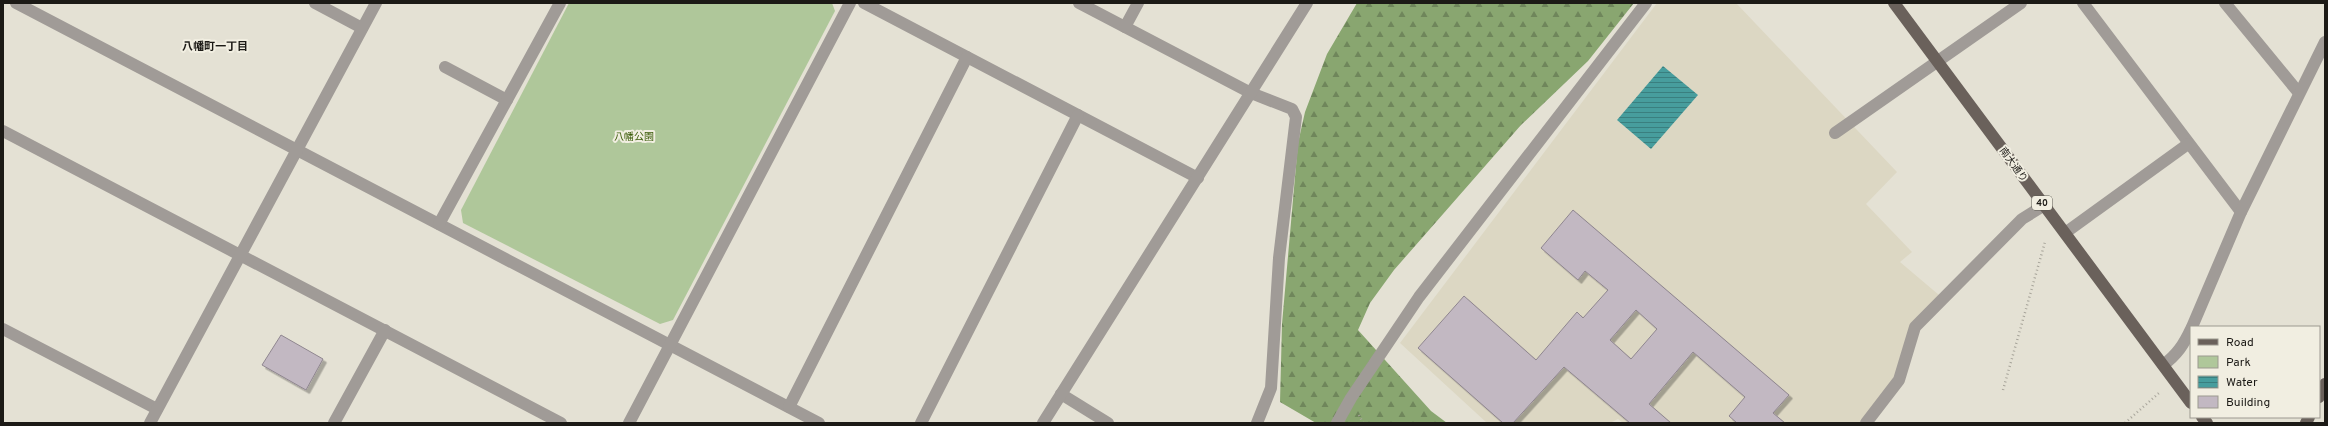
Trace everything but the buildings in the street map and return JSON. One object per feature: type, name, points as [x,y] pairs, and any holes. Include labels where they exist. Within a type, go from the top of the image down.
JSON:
[{"type":"main road","name":"南大通り","points":[[1894,3],[2190,402]]},
{"type":"street","points":[[16,3],[819,423]]},
{"type":"street","points":[[315,3],[362,28]]},
{"type":"street","points":[[150,423],[376,3]]},
{"type":"street","points":[[439,224],[560,3]]},
{"type":"street","points":[[629,423],[850,3]]},
{"type":"street","points":[[864,3],[1198,178]]},
{"type":"street","points":[[1078,3],[1251,93],[1292,109],[1296,117],[1279,258],[1271,388],[1257,423]]},
{"type":"street","points":[[1125,27],[1138,3]]},
{"type":"street","points":[[1043,423],[1307,3]]},
{"type":"street","points":[[1337,423],[1351,398],[1419,297],[1646,3]]},
{"type":"street","points":[[1835,132],[2021,3]]},
{"type":"street","points":[[2083,3],[2188,144],[2241,212]]},
{"type":"street","points":[[2225,3],[2299,93]]},
{"type":"street","points":[[2192,326],[2241,212],[2325,42]]},
{"type":"street","points":[[789,407],[966,57]]},
{"type":"street","points":[[445,67],[507,100]]},
{"type":"street","points":[[920,423],[1078,115]]},
{"type":"street","points":[[3,131],[562,423]]},
{"type":"street","points":[[2065,233],[2188,144]]},
{"type":"street","points":[[1866,423],[1900,380],[1915,327],[2022,219],[2044,206]]},
{"type":"street","points":[[3,329],[157,409]]},
{"type":"street","points":[[334,423],[385,330]]},
{"type":"street","points":[[2163,365],[2173,358],[2182,347],[2190,330]]},
{"type":"street","points":[[1061,394],[1108,423]]},
{"type":"path","points":[[2003,390],[2045,242]]},
{"type":"path","points":[[2125,423],[2159,393]]},
{"type":"shaded area","points":[[1657,3],[1736,3],[1897,172],[1866,204],[1912,252],[1900,262],[1939,295],[1911,327],[1899,372],[1859,423],[1623,423],[1618,419],[1610,423],[1487,423],[1400,343]]},
{"type":"green space","name":"八幡公園","points":[[569,3],[832,3],[835,11],[673,320],[660,324],[463,223],[461,210]]},
{"type":"green space","points":[[1357,3],[1634,3],[1588,61],[1521,125],[1394,270],[1370,303],[1358,330],[1431,411],[1447,423],[1316,423],[1280,402],[1282,324],[1298,143],[1305,112],[1327,54]]},
{"type":"water","points":[[1663,66],[1698,95],[1651,149],[1617,120]]},
{"type":"district","name":"八幡町一丁目","points":[[215,47]]}]
